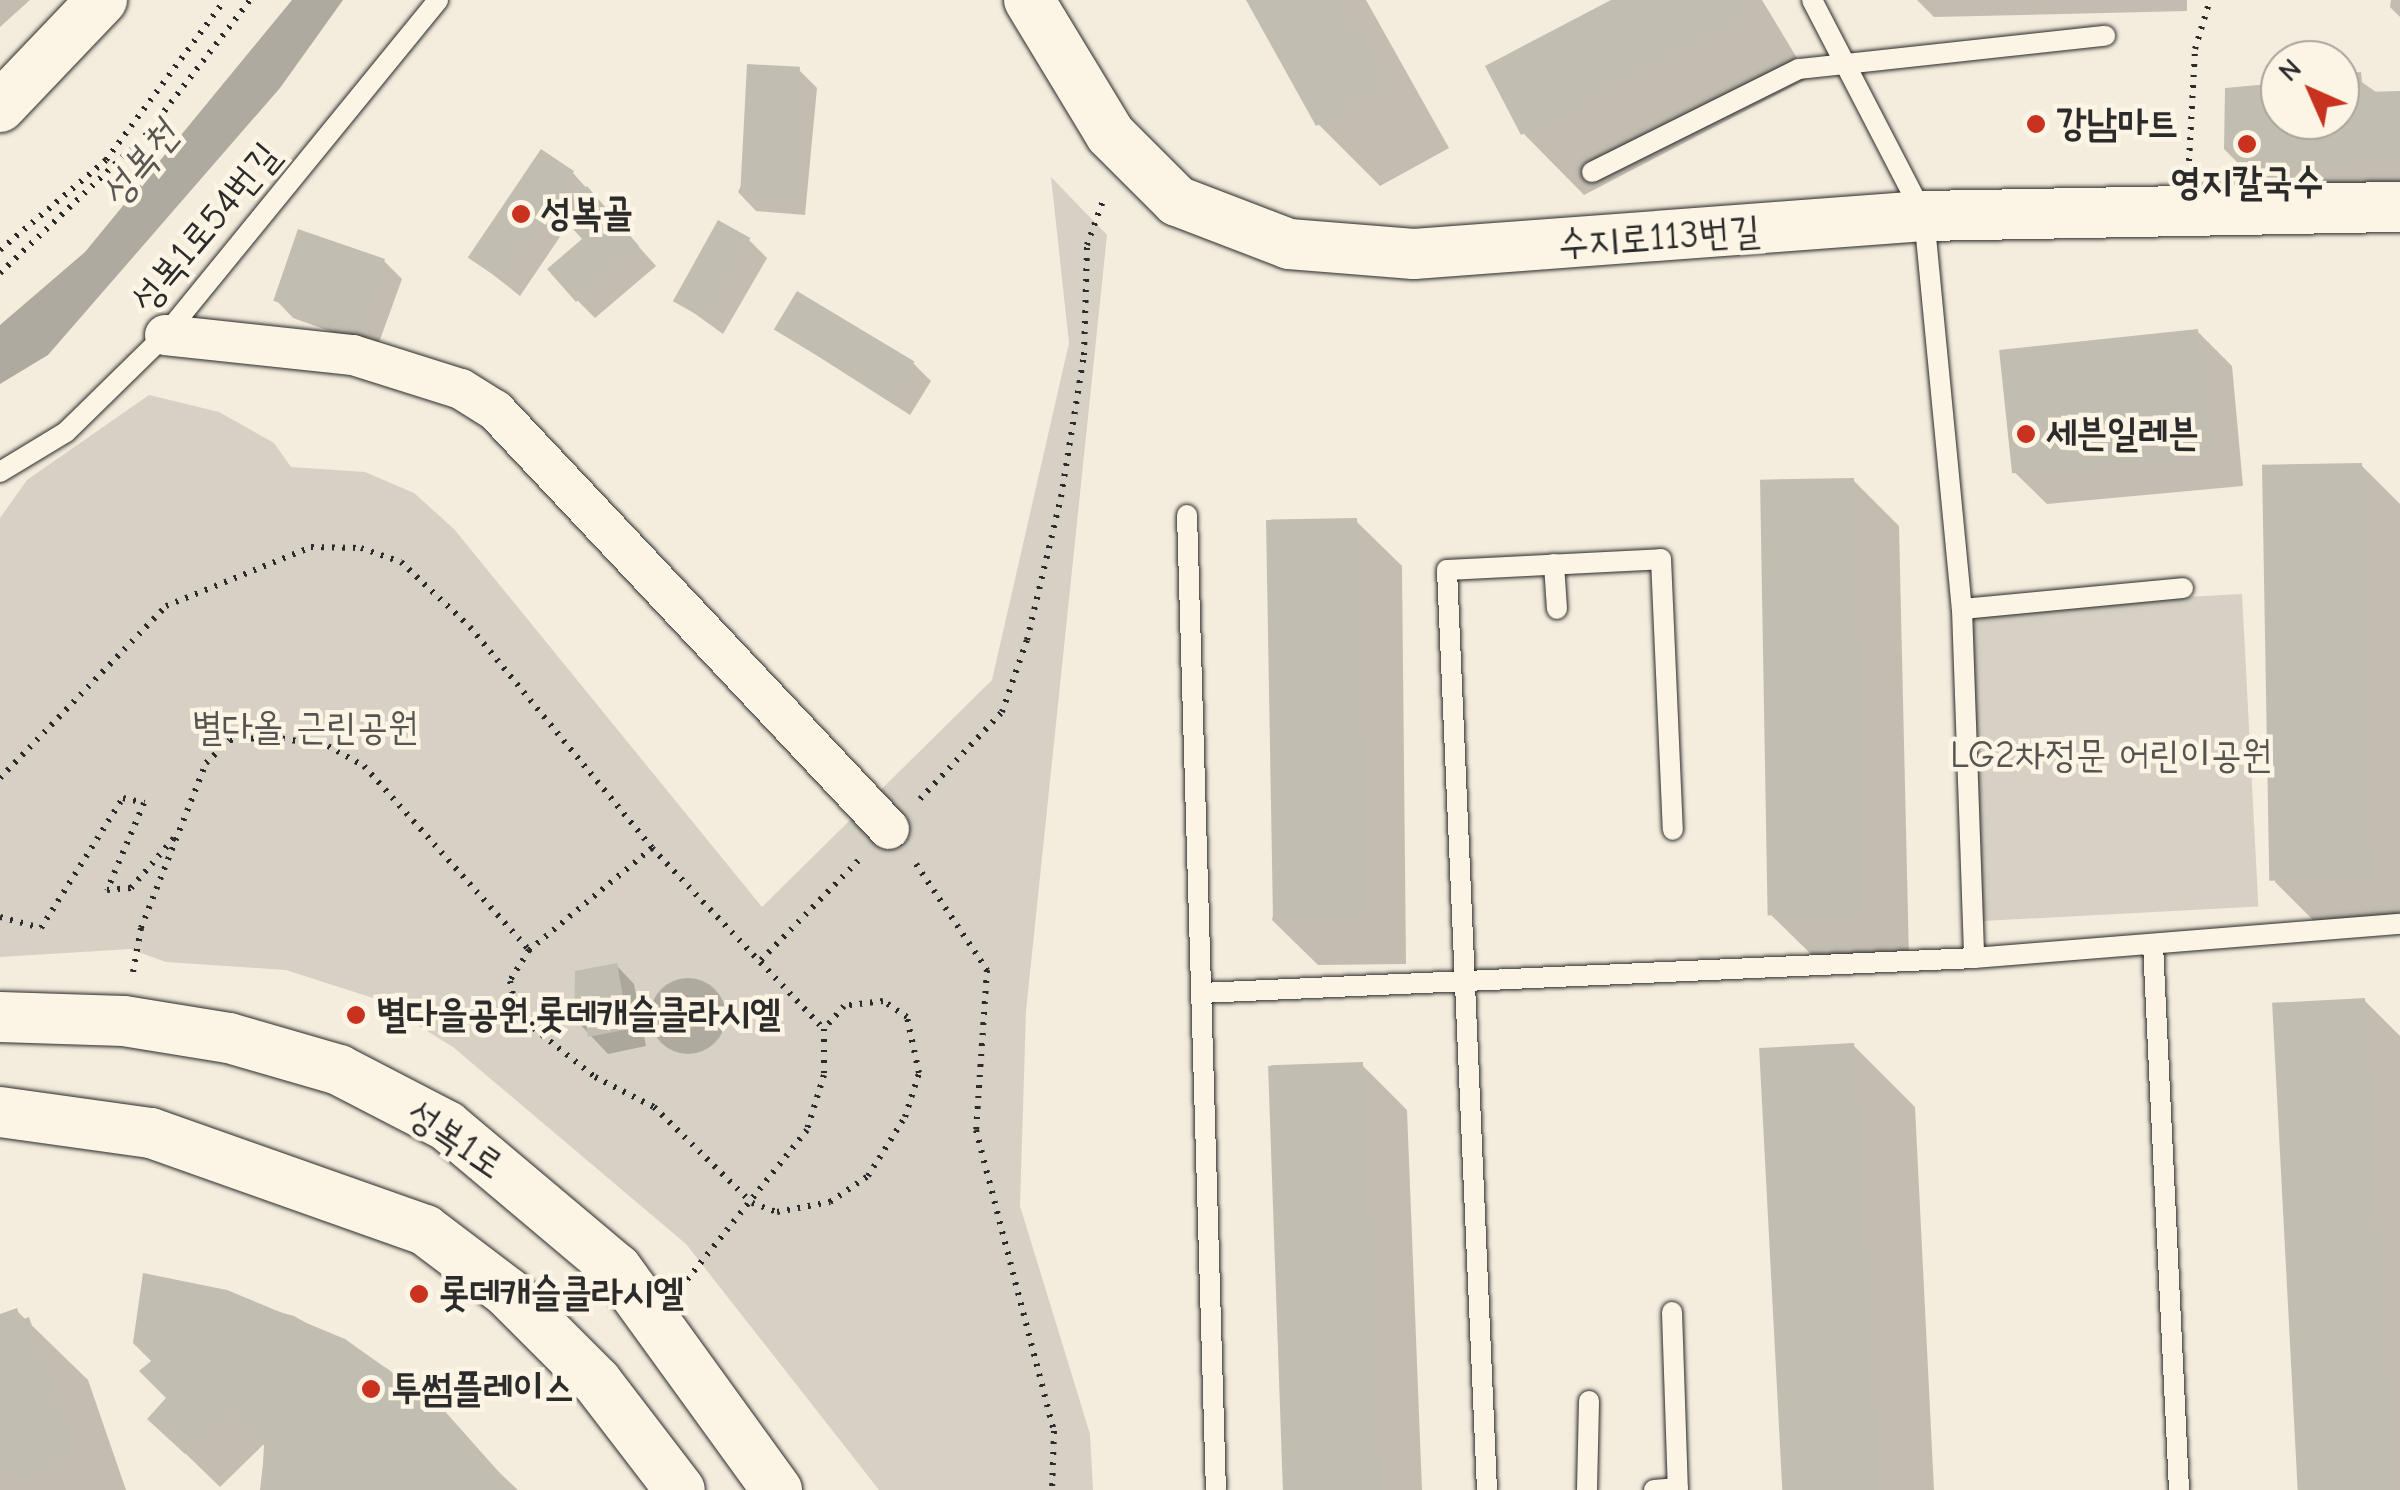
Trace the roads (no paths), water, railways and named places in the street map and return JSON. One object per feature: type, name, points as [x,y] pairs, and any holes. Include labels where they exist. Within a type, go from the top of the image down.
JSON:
[{"type":"street","points":[[0,107],[102,0]]},
{"type":"street","name":"수지로113번길","points":[[1028,0],[1134,158],[1177,200],[1240,228],[1289,244],[1414,254],[1924,216],[2400,207]]},
{"type":"street","points":[[165,334],[353,354],[448,384],[495,410],[889,829]]},
{"type":"street","name":"성복1로","points":[[0,1017],[124,1021],[339,1070],[447,1126],[616,1269],[762,1485]]},
{"type":"street","points":[[0,1112],[151,1133],[425,1230],[507,1292],[597,1382],[680,1490]]},
{"type":"lane","name":"성복1로54번길","points":[[0,472],[66,432],[165,334],[438,0]]},
{"type":"lane","points":[[1812,0],[1924,216],[1962,609],[1974,958]]},
{"type":"lane","points":[[1592,172],[1799,69],[1846,68],[2105,36]]},
{"type":"lane","points":[[1187,515],[1216,1490]]},
{"type":"lane","points":[[1487,1490],[1468,981],[1447,570],[1661,559],[1673,830]]},
{"type":"lane","points":[[1554,564],[1556,609]]},
{"type":"lane","points":[[1962,609],[2183,588]]},
{"type":"lane","points":[[1201,992],[1974,958],[2400,924]]},
{"type":"lane","points":[[2152,944],[2179,1490]]},
{"type":"lane","points":[[1654,1490],[1678,1489],[1672,1312]]},
{"type":"lane","points":[[1587,1490],[1589,1401]]},
{"type":"place","name":"강남마트","points":[[2036,124]]},
{"type":"place","name":"영지칼국수","points":[[2247,144]]},
{"type":"place","name":"성복골","points":[[521,214]]},
{"type":"place","name":"세븐일레븐","points":[[2026,434]]},
{"type":"place","name":"별다을공원.롯데캐슬클라시엘","points":[[356,1015]]},
{"type":"place","name":"롯데캐슬클라시엘","points":[[419,1294]]},
{"type":"place","name":"투썸플레이스","points":[[371,1389]]},
{"type":"water label","name":"성복천","points":[[139,164]]},
{"type":"park label","name":"별다올 근린공원","points":[[305,728]]},
{"type":"park label","name":"LG2차정문 어린이공원","points":[[2111,756]]}]
